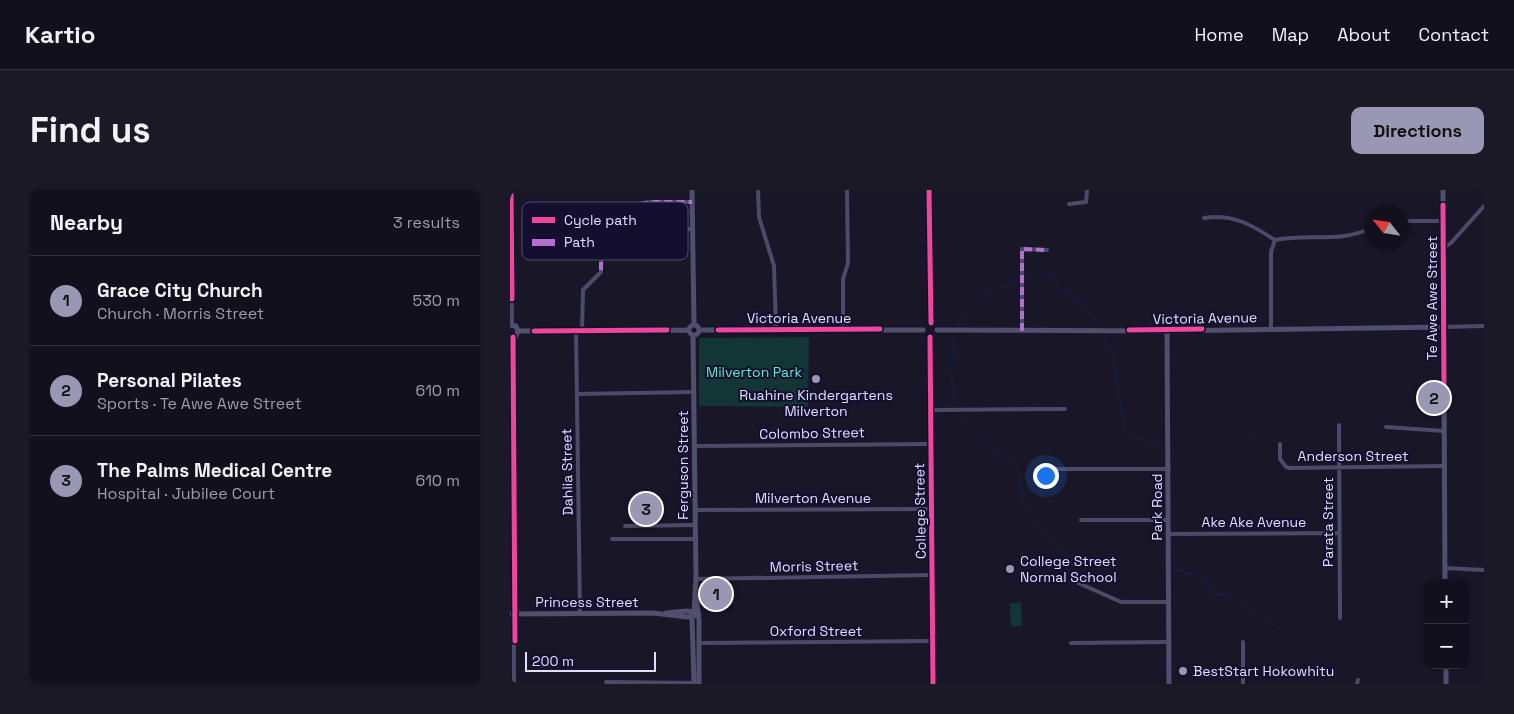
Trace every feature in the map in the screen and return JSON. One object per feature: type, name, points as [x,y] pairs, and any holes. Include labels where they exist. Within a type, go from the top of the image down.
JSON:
[{"type":"street","points":[[511,190],[511,325],[518,331]]},
{"type":"street","points":[[688,330],[694,335],[699,330],[694,325],[692,190]]},
{"type":"street","points":[[758,190],[759,217],[774,266],[776,329]]},
{"type":"street","points":[[843,329],[844,279],[848,263],[847,190]]},
{"type":"street","points":[[929,190],[931,323],[937,330],[936,334],[930,337],[923,330],[925,325],[931,323]]},
{"type":"street","points":[[1069,204],[1086,202],[1087,190]]},
{"type":"street","name":"Te Awe Awe Street","points":[[1443,190],[1445,579]]},
{"type":"street","points":[[651,202],[692,202]]},
{"type":"street","points":[[1444,247],[1451,244],[1484,206]]},
{"type":"street","points":[[1204,218],[1227,217],[1242,220],[1275,240],[1337,238],[1364,231]]},
{"type":"street","points":[[1409,221],[1443,221]]},
{"type":"street","points":[[688,229],[692,229]]},
{"type":"street","points":[[1271,329],[1271,252],[1275,240]]},
{"type":"street","points":[[1022,330],[1022,249],[1047,250]]},
{"type":"street","name":"Dahlia Street","points":[[580,613],[577,394],[579,330],[582,295],[585,287],[601,272],[601,260]]},
{"type":"street","points":[[514,684],[511,337],[518,331],[688,330],[694,325]]},
{"type":"street","points":[[1443,327],[1484,326]]},
{"type":"street","name":"Victoria Avenue","points":[[937,330],[1443,327]]},
{"type":"street","name":"Victoria Avenue","points":[[699,330],[923,330]]},
{"type":"street","name":"Park Road","points":[[1167,330],[1170,684]]},
{"type":"street","name":"Ferguson Street","points":[[694,335],[696,594],[700,643],[696,684]]},
{"type":"street","name":"College Street","points":[[930,337],[933,684]]},
{"type":"street","points":[[577,394],[694,392]]},
{"type":"street","points":[[931,410],[1065,409]]},
{"type":"street","name":"Parata Street","points":[[1339,425],[1340,618]]},
{"type":"street","points":[[1386,428],[1444,431]]},
{"type":"street","name":"Colombo Street","points":[[694,446],[930,444]]},
{"type":"street","name":"Anderson Street","points":[[1280,444],[1280,459],[1286,467],[1444,466]]},
{"type":"street","points":[[1050,469],[1169,469]]},
{"type":"street","name":"Milverton Avenue","points":[[695,510],[931,509]]},
{"type":"street","points":[[1081,520],[1168,520]]},
{"type":"street","points":[[625,526],[695,525]]},
{"type":"street","name":"Ake Ake Avenue","points":[[1168,534],[1339,533]]},
{"type":"street","points":[[612,539],[695,539]]},
{"type":"street","points":[[1445,568],[1484,570]]},
{"type":"street","name":"Morris Street","points":[[696,579],[932,575]]},
{"type":"street","points":[[1074,581],[1121,602],[1169,602]]},
{"type":"street","name":"Princess Street","points":[[664,613],[692,617],[697,613]]},
{"type":"street","name":"Princess Street","points":[[512,614],[697,613]]},
{"type":"street","points":[[606,682],[696,684],[692,617]]},
{"type":"street","name":"Oxford Street","points":[[700,643],[932,641]]},
{"type":"street","points":[[1071,643],[1169,642]]},
{"type":"street","points":[[1242,642],[1242,684]]},
{"type":"street","points":[[1446,669],[1446,684]]},
{"type":"green space","name":"Milverton Park","points":[[809,337],[808,407],[699,406],[699,338]]},
{"type":"green space","points":[[1010,603],[1021,603],[1022,626],[1011,626]]},
{"type":"waterway","points":[[1025,278],[1037,271],[1051,274],[1060,289],[1082,303],[1098,323]]},
{"type":"waterway","points":[[958,325],[970,304],[982,294],[1018,281]]},
{"type":"waterway","points":[[954,338],[951,373],[955,404]]},
{"type":"waterway","points":[[1105,338],[1112,353],[1125,432],[1161,448]]},
{"type":"waterway","points":[[960,416],[976,438],[1014,463],[1020,476],[1023,502],[1029,514],[1069,559]]},
{"type":"waterway","points":[[1247,441],[1267,417]]},
{"type":"waterway","points":[[1175,569],[1206,579],[1209,583],[1208,594],[1230,596],[1246,605],[1257,616]]},
{"type":"waterway","points":[[1263,619],[1285,632],[1305,648],[1315,662],[1326,684]]},
{"type":"marked path","points":[[651,202],[688,202]]},
{"type":"marked path","points":[[688,229],[692,229]]},
{"type":"marked path","points":[[1022,331],[1022,249],[1047,250]]},
{"type":"marked path","points":[[601,260],[601,272]]},
{"type":"cycle path","points":[[511,190],[512,299]]},
{"type":"cycle path","points":[[929,190],[931,323]]},
{"type":"cycle path","points":[[1443,205],[1444,392]]},
{"type":"cycle path","points":[[718,330],[880,329]]},
{"type":"cycle path","points":[[1129,330],[1202,329]]},
{"type":"cycle path","points":[[534,331],[667,330]]},
{"type":"cycle path","points":[[513,337],[515,641]]},
{"type":"cycle path","points":[[930,337],[933,684]]},
{"type":"place","name":"Ruahine Kindergartens Milverton","points":[[816,379]]},
{"type":"place","name":"Personal Pilates","points":[[1434,398]]},
{"type":"place","name":"The Palms Medical Centre","points":[[646,509]]},
{"type":"place","name":"College Street Normal School","points":[[1010,569]]},
{"type":"place","name":"Grace City Church","points":[[716,594]]},
{"type":"place","name":"BestStart Hokowhitu","points":[[1183,671]]}]
